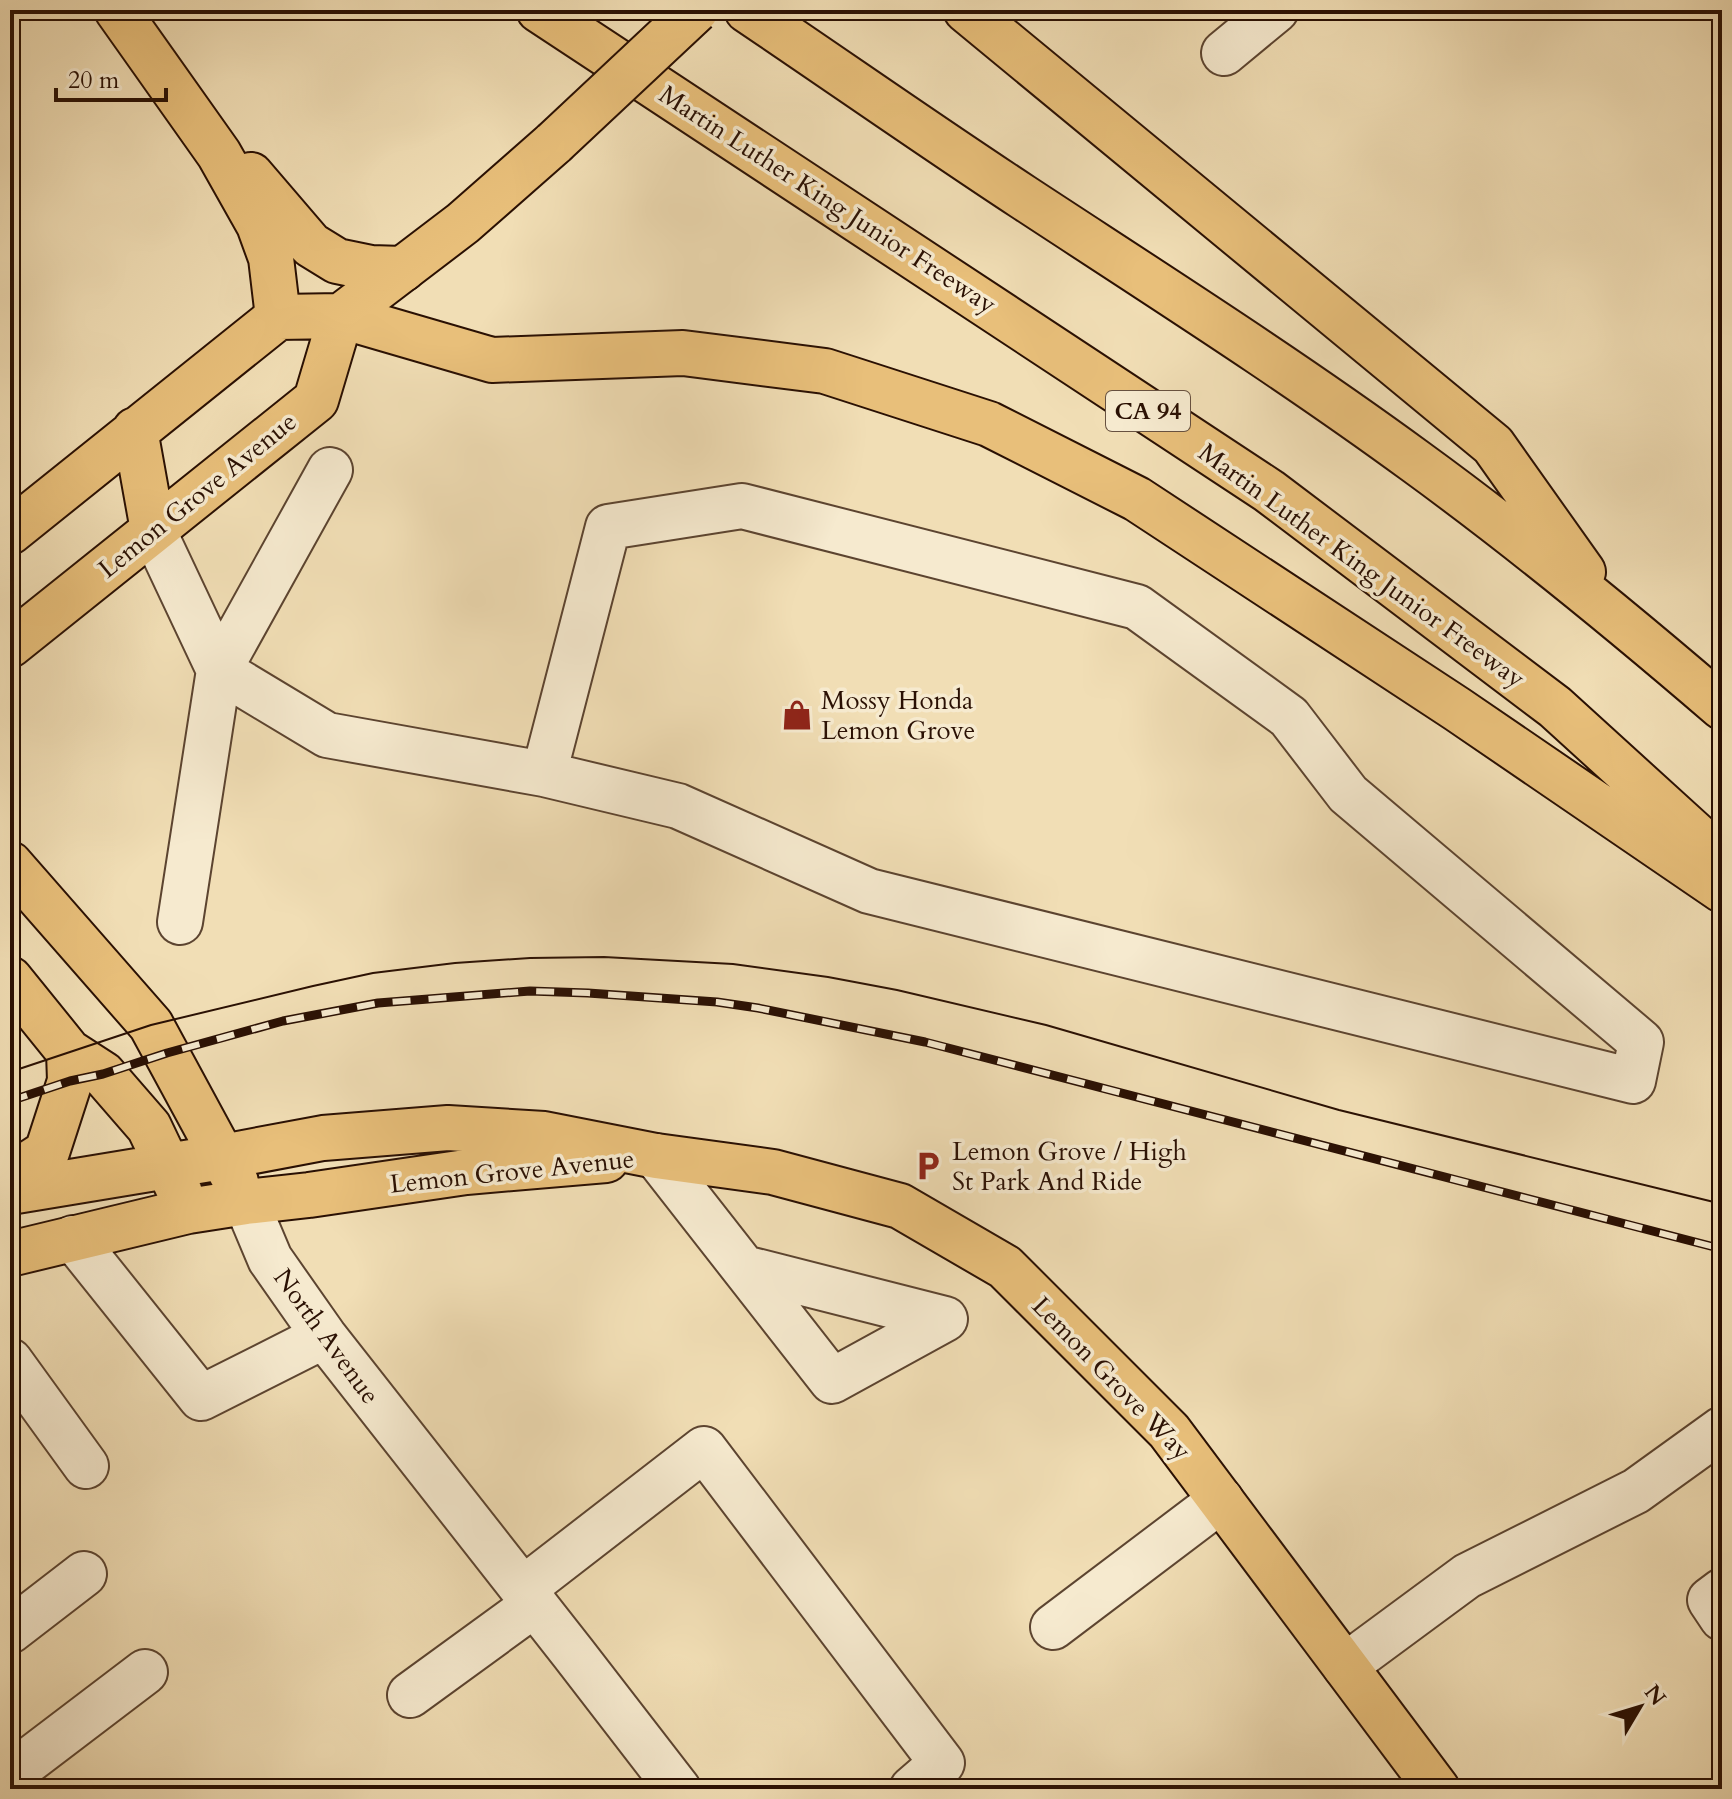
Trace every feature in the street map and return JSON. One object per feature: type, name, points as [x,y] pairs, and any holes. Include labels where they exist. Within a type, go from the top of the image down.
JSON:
[{"type":"main road","points":[[117,10],[219,154],[259,225],[271,258],[278,317]]},
{"type":"main road","name":"Martin Luther King Junior Freeway","points":[[539,10],[1269,491],[1555,707],[1722,859]]},
{"type":"main road","points":[[341,316],[463,223],[696,10]]},
{"type":"main road","points":[[747,10],[1413,459],[1609,610],[1722,707]]},
{"type":"main road","points":[[966,10],[1493,445],[1609,610]]},
{"type":"main road","points":[[219,154],[249,172],[311,245],[337,261],[371,268],[403,269]]},
{"type":"main road","points":[[10,532],[278,317],[341,316],[492,360],[683,353],[825,371],[989,424],[1137,499],[1457,709],[1722,890]]},
{"type":"main road","name":"Lemon Grove Avenue","points":[[10,645],[316,400],[341,316]]},
{"type":"main road","points":[[135,430],[153,530]]},
{"type":"main road","name":"North Avenue","points":[[10,864],[151,1025],[246,1202]]},
{"type":"main road","points":[[10,979],[69,1052],[103,1074],[149,1127],[188,1211]]},
{"type":"main road","points":[[10,1176],[47,1152],[70,1081],[69,1052]]},
{"type":"main road","name":"Lemon Grove Avenue","points":[[10,1192],[323,1138],[448,1128],[544,1134],[656,1156]]},
{"type":"main road","name":"Lemon Grove Avenue","points":[[10,1254],[188,1211],[246,1202],[466,1172],[656,1156]]},
{"type":"main road","name":"Lemon Grove Way","points":[[656,1156],[773,1172],[900,1206],[1005,1267],[1169,1431],[1437,1789]]},
{"type":"street","points":[[1224,53],[1276,10]]},
{"type":"street","points":[[180,922],[219,670],[330,470]]},
{"type":"street","points":[[153,530],[219,670],[327,735],[544,774],[678,806],[869,891],[1633,1081],[1641,1042],[1348,794],[1289,717],[1137,607],[742,506],[608,527],[544,774]]},
{"type":"street","points":[[656,1156],[744,1268]]},
{"type":"street","name":"North Avenue","points":[[246,1202],[270,1259],[324,1336],[678,1789]]},
{"type":"street","points":[[73,1238],[201,1398],[324,1336]]},
{"type":"street","points":[[16,1384],[86,1466]]},
{"type":"street","points":[[1345,1666],[1467,1576],[1636,1491],[1722,1429]]},
{"type":"street","points":[[410,1695],[704,1449],[942,1763],[912,1789]]},
{"type":"street","points":[[1053,1627],[1221,1500]]},
{"type":"street","points":[[10,1631],[84,1574]]},
{"type":"street","points":[[1722,1591],[1710,1600],[1722,1618]]},
{"type":"street","points":[[26,1766],[145,1672]]},
{"type":"tram line","points":[[10,1072],[151,1025],[373,973],[530,958],[604,957],[733,964],[897,990],[1046,1025],[1339,1110],[1722,1204]]},
{"type":"railway","points":[[10,1101],[283,1021],[378,1003],[530,991],[717,1002],[925,1042],[1722,1249]]},
{"type":"place","name":"Mossy Honda Lemon Grove","points":[[797,715]]},
{"type":"place","name":"Lemon Grove / High St Park And Ride","points":[[928,1166]]}]
